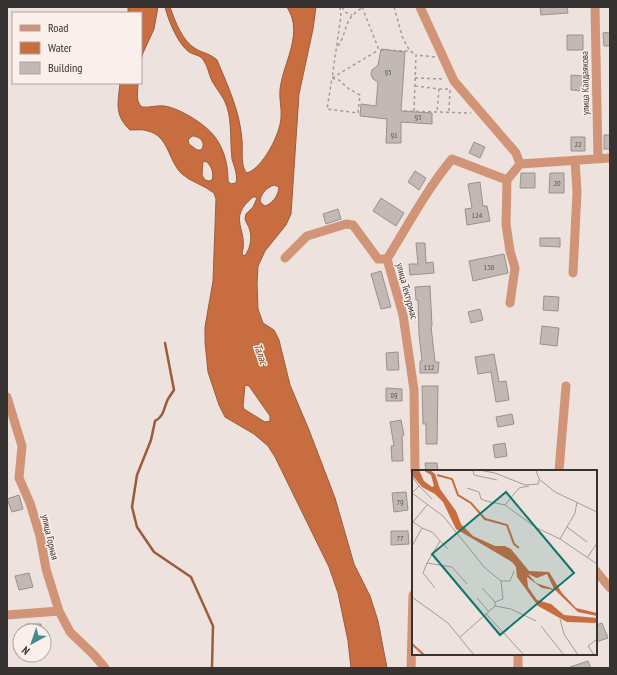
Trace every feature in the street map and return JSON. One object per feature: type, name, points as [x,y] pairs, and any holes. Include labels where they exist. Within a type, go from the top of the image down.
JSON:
[{"type":"street","points":[[420,7],[454,81],[516,154],[520,164]]},
{"type":"street","name":"улица Калдаякова","points":[[595,7],[598,159]]},
{"type":"street","points":[[510,303],[514,268],[506,224],[507,180],[520,164],[610,158]]},
{"type":"street","name":"улица Тектурмас","points":[[415,470],[414,390],[403,315],[387,259],[439,175],[452,159],[496,174],[507,180]]},
{"type":"street","points":[[573,273],[577,192],[574,160]]},
{"type":"street","points":[[285,258],[307,236],[346,224],[353,225],[378,259],[387,259]]},
{"type":"street","points":[[560,470],[566,386]]},
{"type":"street","name":"улица Горная","points":[[7,397],[22,446],[18,478],[30,503],[40,536],[46,569],[59,611],[70,632],[105,668]]},
{"type":"street","points":[[597,573],[610,588]]},
{"type":"street","points":[[7,615],[59,611]]},
{"type":"street","points":[[411,668],[412,632]]},
{"type":"street","points":[[518,655],[518,668]]},
{"type":"path","points":[[341,7],[345,12],[352,15]]},
{"type":"path","points":[[332,78],[339,80],[349,89],[360,95],[358,113],[327,109],[326,105],[337,48],[341,7]]},
{"type":"path","points":[[394,7],[403,39],[410,51],[416,55],[443,58]]},
{"type":"path","points":[[337,48],[352,15],[362,8],[379,50],[410,51]]},
{"type":"path","points":[[332,78],[377,51]]},
{"type":"path","points":[[414,111],[416,55]]},
{"type":"path","points":[[415,78],[445,79]]},
{"type":"path","points":[[449,112],[450,84]]},
{"type":"path","points":[[415,86],[450,89]]},
{"type":"path","points":[[437,112],[439,89]]},
{"type":"path","points":[[404,110],[482,113]]},
{"type":"water","points":[[128,7],[158,7],[154,29],[142,56],[142,12],[128,12]]},
{"type":"water","name":"Талас","points":[[165,7],[170,7],[183,36],[187,41],[191,45],[217,60],[233,99],[239,119],[242,140],[243,167],[247,173],[259,165],[265,158],[278,133],[280,125],[281,81],[292,45],[294,27],[291,14],[287,7],[316,7],[313,29],[299,94],[291,214],[286,225],[265,251],[258,266],[258,309],[263,323],[274,330],[279,340],[290,385],[335,498],[354,564],[370,596],[378,621],[387,668],[351,668],[348,641],[338,593],[329,567],[275,457],[268,446],[254,434],[225,417],[219,405],[208,372],[205,342],[205,327],[213,281],[216,199],[214,193],[189,179],[177,169],[160,138],[146,130],[130,130],[119,114],[118,103],[120,84],[138,84],[138,102],[142,107],[171,107],[194,118],[208,129],[220,145],[224,154],[227,165],[228,181],[231,184],[236,183],[236,174],[232,159],[230,119],[226,103],[212,81],[203,59],[189,52],[185,48],[171,25]],"holes":[[[192,136],[200,138],[203,142],[203,147],[201,150],[197,150],[189,144],[188,140]],[[203,161],[207,162],[211,168],[213,173],[212,180],[205,180],[202,175]],[[274,185],[279,187],[278,193],[275,199],[265,206],[260,200],[262,195]],[[253,197],[257,198],[253,207],[246,214],[245,219],[250,229],[251,237],[249,248],[244,256],[242,254],[243,238],[240,218],[241,212],[245,205]],[[245,385],[249,386],[270,416],[270,421],[265,422],[244,409]]]},
{"type":"building","points":[[540,7],[567,7],[568,13],[541,15]]},
{"type":"building","points":[[610,32],[610,46],[604,46],[603,33]]},
{"type":"building","points":[[567,35],[583,35],[583,50],[567,50]]},
{"type":"building","points":[[381,49],[405,52],[401,111],[432,113],[432,124],[401,122],[401,143],[386,143],[387,119],[360,116],[361,104],[376,106],[378,82],[373,79],[371,74],[372,70],[378,65]]},
{"type":"building","points":[[571,75],[583,76],[583,91],[571,90]]},
{"type":"building","points":[[604,135],[610,135],[610,149],[604,149]]},
{"type":"building","points":[[571,137],[585,137],[585,151],[571,151]]},
{"type":"building","points":[[474,142],[485,147],[480,158],[469,153]]},
{"type":"building","points":[[415,171],[426,178],[419,190],[408,182]]},
{"type":"building","points":[[521,173],[535,173],[535,188],[520,188]]},
{"type":"building","points":[[550,173],[564,173],[564,193],[549,193]]},
{"type":"building","points":[[480,182],[483,206],[487,206],[490,221],[467,225],[465,209],[472,208],[468,184]]},
{"type":"building","points":[[381,198],[404,213],[396,226],[373,211]]},
{"type":"building","points":[[338,209],[341,219],[326,224],[323,214]]},
{"type":"building","points":[[540,238],[560,238],[560,247],[540,246]]},
{"type":"building","points":[[416,243],[425,243],[426,263],[433,262],[434,273],[410,275],[409,264],[418,264]]},
{"type":"building","points":[[504,254],[508,273],[473,281],[469,261]]},
{"type":"building","points":[[381,271],[391,307],[381,309],[371,274]]},
{"type":"building","points":[[430,286],[431,326],[435,362],[439,362],[438,373],[420,373],[420,361],[422,361],[419,334],[418,300],[416,300],[415,287]]},
{"type":"building","points":[[544,296],[559,297],[558,311],[543,310]]},
{"type":"building","points":[[480,309],[483,320],[471,323],[468,312]]},
{"type":"building","points":[[542,326],[559,328],[557,346],[540,344]]},
{"type":"building","points":[[398,352],[399,370],[387,370],[386,353]]},
{"type":"building","points":[[494,354],[499,382],[506,381],[509,400],[496,402],[491,372],[478,374],[475,357]]},
{"type":"building","points":[[422,386],[438,386],[437,444],[426,444],[426,424],[423,424]]},
{"type":"building","points":[[386,388],[402,389],[402,401],[386,401]]},
{"type":"building","points":[[512,414],[514,424],[498,427],[496,417]]},
{"type":"building","points":[[401,420],[404,435],[402,436],[403,461],[392,461],[391,446],[394,446],[390,422]]},
{"type":"building","points":[[505,443],[507,456],[495,458],[493,445]]},
{"type":"building","points":[[425,463],[437,463],[438,470],[426,470]]},
{"type":"building","points":[[406,492],[408,510],[394,512],[392,493]]},
{"type":"building","points":[[19,495],[23,509],[12,512],[7,499]]},
{"type":"building","points":[[391,531],[408,531],[409,544],[391,545]]},
{"type":"building","points":[[29,573],[33,587],[19,590],[15,576]]},
{"type":"building","points":[[602,623],[608,638],[597,642],[597,625]]},
{"type":"building","points":[[588,661],[591,668],[570,668],[570,667]]},
{"type":"waterway","points":[[165,343],[174,390],[168,399],[162,414],[155,421],[151,440],[137,475],[132,507],[137,527],[154,552],[191,577],[213,626],[212,668]]}]
